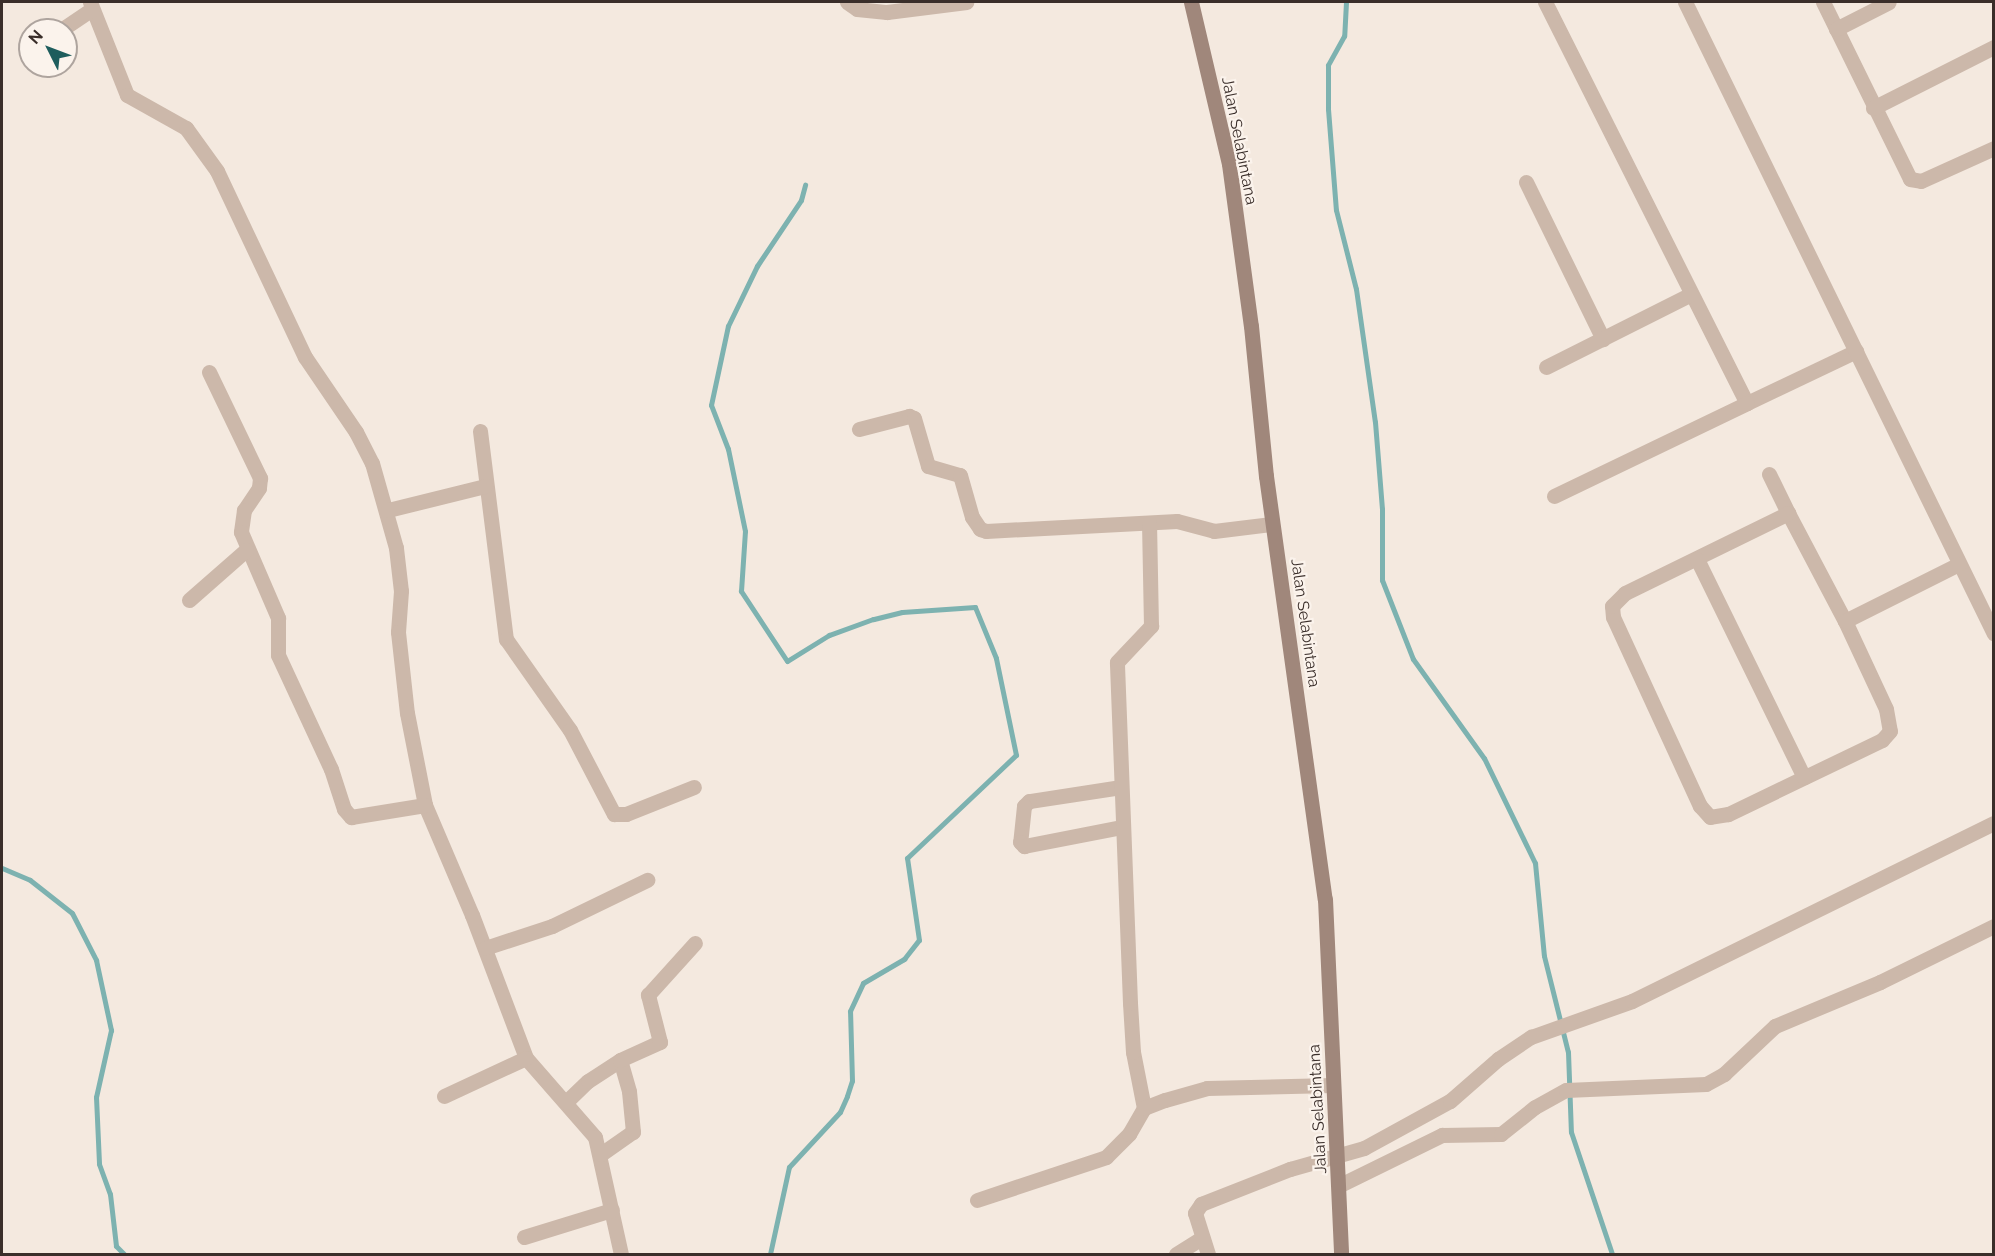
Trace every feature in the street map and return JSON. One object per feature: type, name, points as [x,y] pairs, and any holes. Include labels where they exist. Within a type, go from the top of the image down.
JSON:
[{"type":"street","points":[[847,2],[857,9],[887,12],[966,2]]},
{"type":"street","name":"Jalan Selabintana","points":[[1191,2],[1228,164],[1272,524],[1325,899],[1340,1185],[1341,1254]]},
{"type":"street","points":[[1545,2],[1746,403]]},
{"type":"street","points":[[1685,2],[1994,634]]},
{"type":"street","points":[[1823,2],[1903,169],[1915,181],[1994,148]]},
{"type":"street","points":[[1836,28],[1889,2]]},
{"type":"street","points":[[75,18],[91,5],[127,96],[186,128],[217,171],[305,357],[356,432],[372,463],[388,510],[401,591],[398,632],[407,713],[424,805],[484,948],[526,1058],[591,1129],[601,1154],[621,1254]]},
{"type":"street","points":[[1873,108],[1994,48]]},
{"type":"street","points":[[1526,182],[1603,339]]},
{"type":"street","points":[[1546,367],[1690,294]]},
{"type":"street","points":[[1554,496],[1856,351]]},
{"type":"street","points":[[209,372],[260,478],[259,488],[244,510],[241,522],[246,550],[278,618],[278,655],[331,769],[347,814],[351,817],[424,805]]},
{"type":"street","points":[[859,429],[914,418],[928,466],[960,475],[972,517],[980,529],[1177,521],[1206,531],[1272,524]]},
{"type":"street","points":[[480,431],[506,639],[570,730],[612,812],[620,816],[694,786]]},
{"type":"street","points":[[1769,474],[1845,621],[1886,709],[1890,731],[1882,740],[1721,817],[1710,818],[1700,806],[1612,611],[1615,602],[1625,593],[1788,513]]},
{"type":"street","points":[[388,510],[486,486]]},
{"type":"street","points":[[977,1200],[1106,1157],[1129,1134],[1144,1108],[1133,1052],[1117,662],[1151,626],[1149,523]]},
{"type":"street","points":[[189,600],[246,550]]},
{"type":"street","points":[[1697,559],[1804,777]]},
{"type":"street","points":[[1845,621],[1959,564]]},
{"type":"street","points":[[1121,786],[1029,801],[1024,806],[1020,842],[1024,846],[1122,827]]},
{"type":"street","points":[[1208,1254],[1194,1210],[1201,1204],[1290,1169],[1338,1158],[1450,1101],[1498,1059],[1531,1037],[1632,1001],[1994,823]]},
{"type":"street","points":[[484,948],[552,926],[647,880]]},
{"type":"street","points":[[1340,1185],[1442,1135],[1501,1134],[1543,1101],[1566,1090],[1706,1084],[1724,1074],[1775,1026],[1880,982],[1994,926]]},
{"type":"street","points":[[566,1102],[620,1060],[658,1044],[648,995],[695,943]]},
{"type":"street","points":[[444,1096],[526,1058]]},
{"type":"street","points":[[601,1154],[629,1138],[634,1129],[629,1091],[620,1060]]},
{"type":"street","points":[[1144,1108],[1207,1088],[1333,1085]]},
{"type":"street","points":[[524,1237],[612,1210]]},
{"type":"street","points":[[1176,1254],[1202,1238]]},
{"type":"waterway","points":[[1346,2],[1344,36],[1328,65],[1328,109],[1336,210],[1356,289],[1375,422],[1382,509],[1382,580],[1413,659],[1484,758],[1535,863],[1544,956],[1568,1052],[1571,1132],[1612,1254]]},
{"type":"waterway","points":[[770,1254],[789,1167],[840,1112],[847,1096],[852,1081],[850,1011],[863,983],[904,959],[919,940],[907,858],[1016,755],[996,658],[975,607],[902,612],[873,619],[829,635],[787,661],[741,591],[745,531],[728,449],[711,405],[728,326],[757,266],[801,200],[805,185]]},
{"type":"waterway","points":[[2,868],[30,880],[72,913],[96,960],[111,1030],[96,1097],[99,1164],[110,1194],[116,1246],[124,1254]]}]
